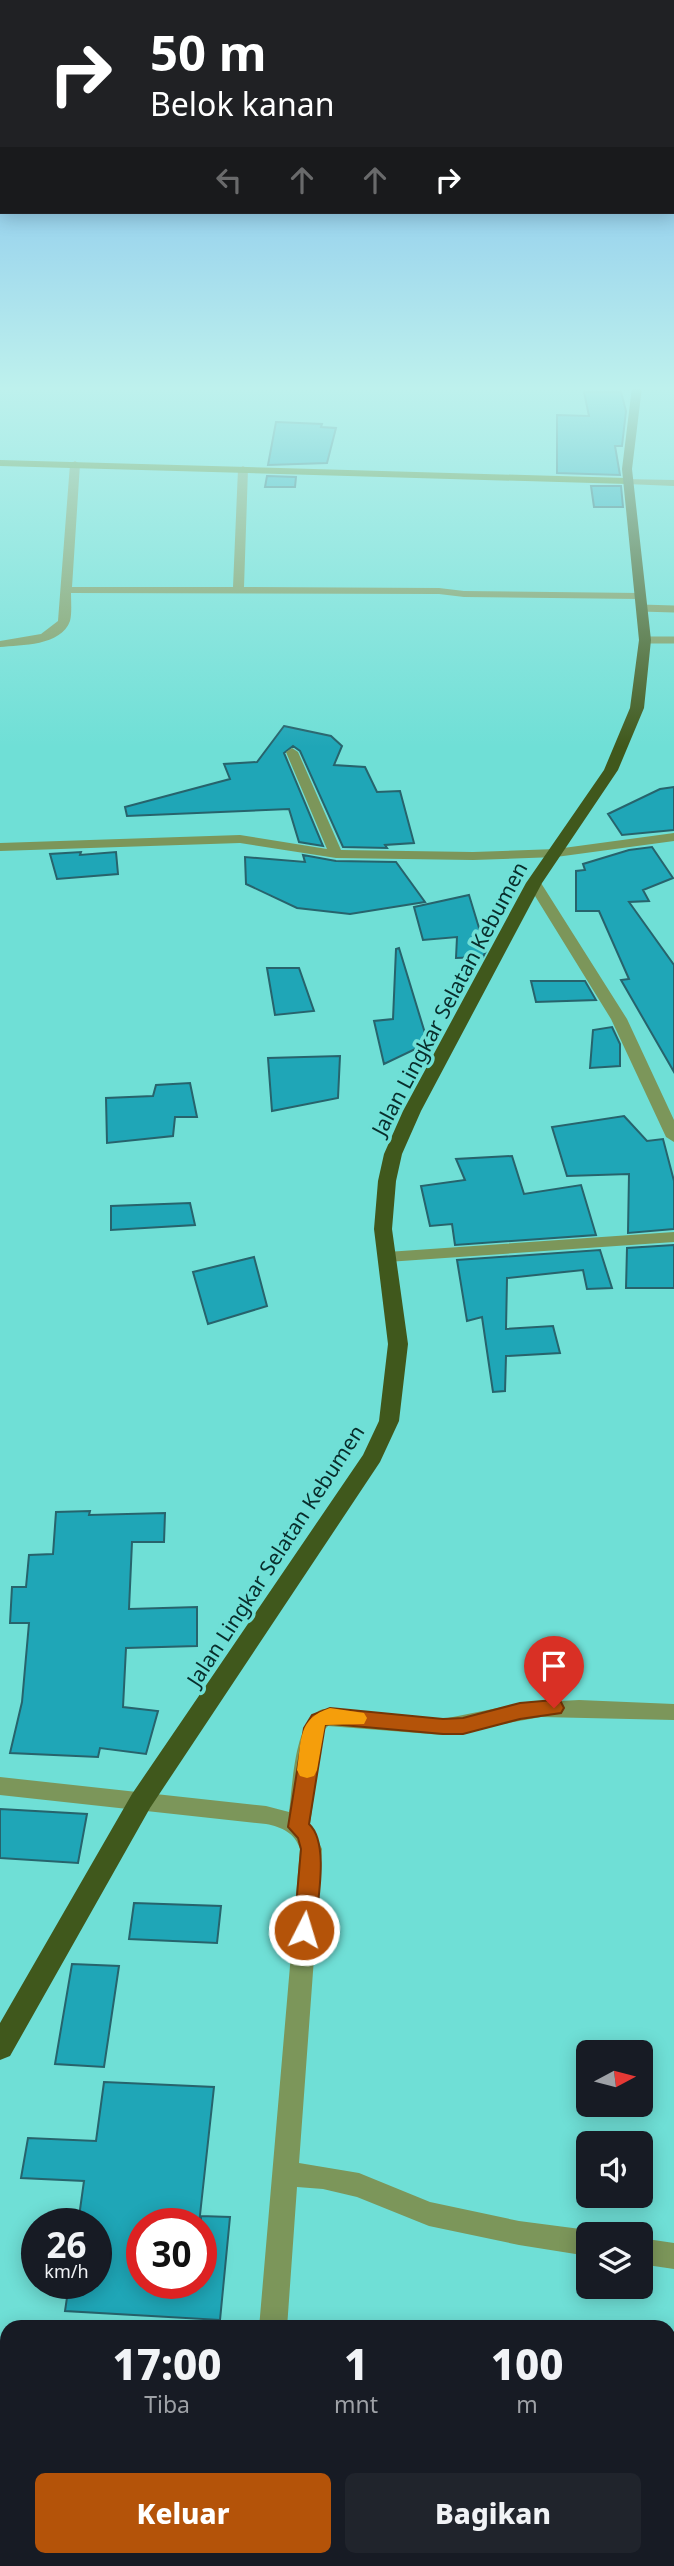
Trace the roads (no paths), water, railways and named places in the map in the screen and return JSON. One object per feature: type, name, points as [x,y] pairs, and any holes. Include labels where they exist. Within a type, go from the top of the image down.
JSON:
[{"type":"highway","name":"Jalan Lingkar Selatan Kebumen","points":[[0,2048],[141,1801],[373,1457],[384,1433],[391,1409],[398,1344],[383,1229],[387,1181],[393,1154],[412,1111],[534,883],[611,770],[625,742],[637,708],[645,640],[630,507]]},
{"type":"street","points":[[0,644],[46,637],[61,629],[67,590],[72,507]]},
{"type":"street","points":[[239,591],[242,507]]},
{"type":"street","points":[[67,590],[439,591],[640,602]]},
{"type":"street","points":[[292,752],[336,854]]},
{"type":"street","points":[[0,846],[240,839],[336,854],[432,856],[556,853],[674,837]]},
{"type":"street","points":[[534,883],[619,1019],[674,1137]]},
{"type":"street","points":[[387,1257],[674,1237]]},
{"type":"street","points":[[298,1827],[313,1728],[323,1717],[443,1727],[463,1726],[520,1711],[554,1708],[674,1713]]},
{"type":"street","points":[[0,1786],[279,1817],[307,1834],[311,1849],[273,2320]]},
{"type":"street","points":[[284,2174],[323,2177],[359,2185],[429,2214],[519,2233],[576,2241]]},
{"type":"street","points":[[653,2252],[674,2256]]},
{"type":"lane","points":[[640,602],[674,609]]},
{"type":"lane","points":[[645,640],[674,640]]}]
